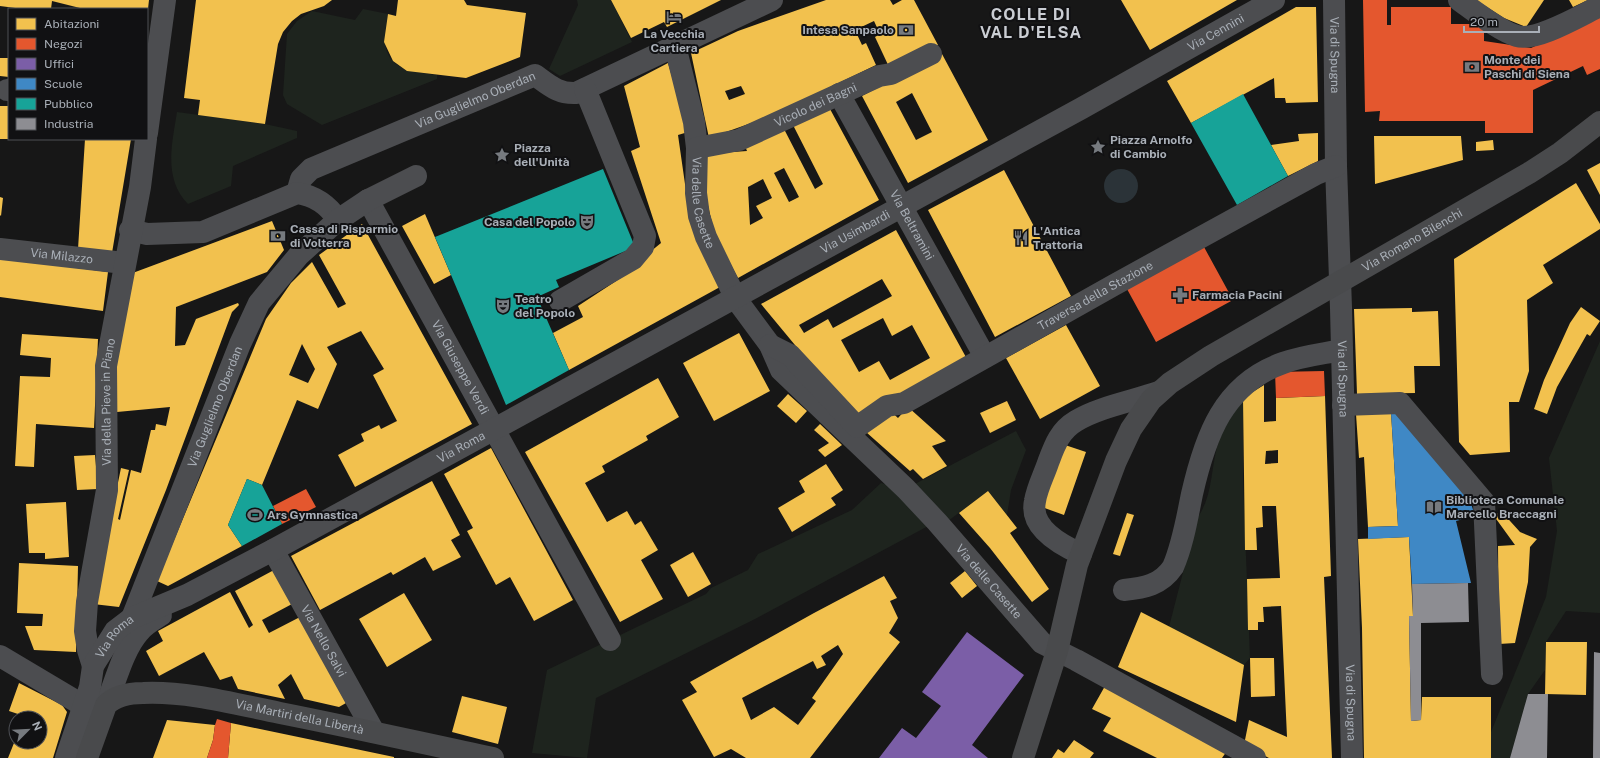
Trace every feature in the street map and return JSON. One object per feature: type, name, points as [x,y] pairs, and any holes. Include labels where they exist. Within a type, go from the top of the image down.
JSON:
[{"type":"main road","name":"Via Romano Bilenchi","points":[[1024,758],[1057,651],[1081,554],[1108,478],[1123,445],[1139,416],[1159,392],[1220,350],[1340,283],[1535,170],[1600,122]]},
{"type":"main road","name":"Via Martiri della Libertà","points":[[106,705],[115,698],[131,694],[152,693],[178,695],[226,702],[493,758]]},
{"type":"main road","points":[[90,756],[106,705]]},
{"type":"street","points":[[148,118],[165,0]]},
{"type":"street","name":"Via Guglielmo Oberdan","points":[[297,194],[301,179],[310,169],[535,75],[556,90],[567,93],[576,93],[772,0]]},
{"type":"street","name":"Via Cennini","points":[[996,155],[1274,0]]},
{"type":"street","name":"Via di Spugna","points":[[1334,0],[1336,166],[1352,758]]},
{"type":"street","points":[[1459,0],[1510,34],[1525,38],[1539,35],[1600,6]]},
{"type":"street","name":"Via delle Casette","points":[[675,46],[694,122],[697,148],[696,193],[699,216],[706,237],[736,299],[770,345],[781,370],[906,488],[1038,639],[1057,651],[1255,758]]},
{"type":"street","name":"Vicolo dei Bagni","points":[[697,148],[739,140],[879,76],[892,74],[932,54]]},
{"type":"street","points":[[560,301],[633,258],[643,248],[645,236],[585,89]]},
{"type":"street","name":"Via Beltramini","points":[[839,94],[985,357]]},
{"type":"street","name":"Via della Pieve in Piano","points":[[93,666],[88,650],[86,623],[88,602],[107,490],[106,366],[130,230],[140,187],[146,140]]},
{"type":"street","name":"Via Usimbardi","points":[[736,299],[996,155]]},
{"type":"street","name":"Traversa della Stazione","points":[[858,427],[887,406],[904,403],[1316,174],[1336,166]]},
{"type":"street","name":"Via Guglielmo Oberdan","points":[[132,618],[240,344],[259,303],[299,255],[338,220],[368,200],[416,176]]},
{"type":"street","points":[[130,230],[147,234],[203,232],[297,194],[304,195],[323,203],[338,220]]},
{"type":"street","name":"Via Giuseppe Verdi","points":[[368,200],[610,640]]},
{"type":"street","name":"Via Milazzo","points":[[8,250],[124,264]]},
{"type":"street","name":"Via Roma","points":[[66,758],[90,687],[93,666],[115,631],[132,618],[188,595],[736,299]]},
{"type":"street","name":"Via delle Casette","points":[[770,345],[790,355],[858,427]]},
{"type":"street","points":[[1124,590],[1152,586],[1164,578],[1173,567],[1206,445],[1221,412],[1235,393],[1251,380],[1281,364],[1342,350]]},
{"type":"street","points":[[1081,554],[1054,540],[1038,520],[1035,513],[1035,500],[1055,444],[1065,429],[1075,421],[1159,392]]},
{"type":"street","points":[[1343,405],[1400,403],[1484,502],[1492,674]]},
{"type":"street","name":"Via Nello Salvi","points":[[273,550],[374,732]]},
{"type":"street","name":"Via Roma","points":[[106,705],[136,635],[140,630],[188,595]]},
{"type":"street","points":[[0,656],[84,706]]},
{"type":"shaded area","points":[[577,0],[611,0],[632,42],[560,76],[549,69],[578,5]]},
{"type":"shaded area","points":[[363,9],[388,14],[385,42],[387,52],[391,59],[404,68],[412,71],[437,75],[437,79],[322,125],[287,104],[283,95],[287,34],[297,21],[312,11],[355,20]]},
{"type":"shaded area","points":[[177,112],[265,124],[297,131],[297,138],[233,166],[231,186],[188,204],[180,194],[172,172],[171,160],[173,136]]},
{"type":"shaded area","points":[[1118,169],[1124,169],[1133,174],[1137,180],[1137,192],[1133,198],[1124,203],[1118,203],[1109,198],[1104,189],[1104,183],[1109,174]]},
{"type":"shaded area","points":[[1600,341],[1600,613],[1566,611],[1546,642],[1545,670],[1528,694],[1510,758],[1491,758],[1491,732],[1546,597],[1557,531],[1549,458]]},
{"type":"shaded area","points":[[1243,398],[1243,480],[1250,658],[1244,665],[1169,627],[1197,518],[1206,502],[1219,440]]},
{"type":"shaded area","points":[[1016,431],[1026,450],[1011,490],[1007,515],[988,491],[948,521],[913,485]]},
{"type":"shaded area","points":[[881,483],[892,486],[930,525],[755,619],[596,698],[587,758],[532,753],[547,670],[706,594],[711,588],[748,570],[758,554],[852,510]]},
{"type":"building: Abitazioni","points":[[0,0],[149,0],[148,9],[80,8],[52,1],[51,8],[15,8],[0,6]]},
{"type":"building: Abitazioni","points":[[196,0],[332,0],[324,6],[301,14],[292,21],[283,32],[278,44],[265,124],[198,115],[200,100],[184,98]]},
{"type":"building: Abitazioni","points":[[398,0],[464,0],[467,5],[526,13],[520,57],[466,78],[407,71],[393,61],[384,42],[388,14],[396,16]]},
{"type":"building: Abitazioni","points":[[611,0],[721,0],[667,27],[664,22],[631,38]]},
{"type":"building: Abitazioni","points":[[826,0],[890,0],[893,5],[902,0],[914,0],[938,45],[890,69],[875,37],[880,34],[874,21],[855,30],[862,45],[866,43],[876,65],[768,117],[709,138],[691,53],[738,31]],"holes":[[[741,86],[745,94],[729,100],[725,91]]]},
{"type":"building: Abitazioni","points":[[1121,0],[1237,0],[1150,50]]},
{"type":"building: Abitazioni","points":[[1476,0],[1544,0],[1526,27],[1504,18]]},
{"type":"building: Abitazioni","points":[[1569,0],[1588,0],[1573,7]]},
{"type":"building: Abitazioni","points":[[1296,7],[1316,7],[1318,102],[1286,103],[1285,98],[1275,98],[1274,78],[1191,123],[1167,81]]},
{"type":"building: Abitazioni","points":[[942,54],[988,140],[908,183],[862,96]],"holes":[[[912,93],[932,132],[916,140],[896,102]]]},
{"type":"building: Abitazioni","points":[[0,58],[8,58],[8,77],[0,76]]},
{"type":"building: Abitazioni","points":[[668,63],[688,132],[678,135],[686,191],[720,287],[569,370],[553,333],[583,317],[578,306],[636,268],[634,265],[661,243],[631,151],[640,147],[624,86]]},
{"type":"building: Abitazioni","points":[[0,106],[8,106],[8,139],[0,139]]},
{"type":"building: Abitazioni","points":[[830,109],[879,200],[738,278],[715,236],[707,201],[705,154],[747,151],[745,146],[784,129],[815,189],[823,184],[793,125]],"holes":[[[784,168],[799,197],[789,202],[774,173]],[[763,179],[772,198],[756,206],[763,218],[750,225],[748,187]]]},
{"type":"building: Abitazioni","points":[[1318,133],[1318,161],[1288,176],[1271,145],[1299,141],[1298,134]]},
{"type":"building: Abitazioni","points":[[1374,136],[1461,136],[1463,160],[1375,184]]},
{"type":"building: Abitazioni","points":[[85,140],[131,140],[112,253],[78,249]]},
{"type":"building: Abitazioni","points":[[1493,140],[1494,150],[1476,151],[1476,142]]},
{"type":"building: Abitazioni","points":[[1600,163],[1600,195],[1587,170]]},
{"type":"building: Abitazioni","points":[[1004,170],[1071,296],[995,337],[928,210]]},
{"type":"building: Abitazioni","points":[[1576,183],[1600,224],[1600,229],[1543,265],[1553,283],[1527,300],[1529,371],[1519,402],[1509,402],[1510,452],[1470,455],[1459,442],[1454,259]]},
{"type":"building: Abitazioni","points":[[0,197],[3,198],[1,216],[0,215]]},
{"type":"building: Abitazioni","points":[[425,214],[451,275],[434,284],[402,226]]},
{"type":"building: Abitazioni","points":[[272,221],[284,250],[267,272],[176,307],[175,346],[185,345],[196,319],[238,303],[239,305],[232,312],[166,490],[119,607],[93,604],[121,468],[129,470],[118,519],[120,520],[131,470],[141,473],[151,430],[155,430],[156,424],[166,426],[170,407],[117,412],[113,363],[130,274]]},
{"type":"building: Abitazioni","points":[[362,224],[472,424],[355,487],[338,455],[364,441],[361,434],[379,425],[381,429],[397,421],[373,375],[384,369],[361,331],[327,347],[337,364],[318,409],[297,400],[262,485],[247,479],[228,525],[242,546],[168,586],[157,581],[266,319],[291,283],[312,262],[338,308],[346,304],[319,255]],"holes":[[[302,344],[315,369],[308,383],[289,375]]]},
{"type":"building: Abitazioni","points":[[896,230],[967,359],[858,421],[761,304]],"holes":[[[882,279],[892,296],[833,328],[828,319],[804,333],[799,325]],[[883,318],[892,336],[912,325],[930,358],[890,380],[879,361],[859,372],[841,340]]]},
{"type":"building: Abitazioni","points":[[0,258],[108,272],[103,311],[0,297]]},
{"type":"building: Abitazioni","points":[[1581,307],[1600,321],[1590,336],[1587,334],[1557,387],[1547,414],[1534,409],[1544,380],[1570,323]]},
{"type":"building: Abitazioni","points":[[1412,308],[1412,312],[1438,311],[1440,366],[1414,366],[1415,393],[1357,394],[1354,309]]},
{"type":"building: Abitazioni","points":[[1066,325],[1100,386],[1040,419],[1006,358]]},
{"type":"building: Abitazioni","points":[[739,333],[770,391],[714,421],[683,363]]},
{"type":"building: Abitazioni","points":[[22,334],[98,339],[94,428],[36,424],[34,467],[15,466],[20,376],[50,377],[51,358],[20,355]]},
{"type":"building: Abitazioni","points":[[658,378],[679,417],[646,436],[648,440],[602,466],[605,472],[585,483],[607,522],[627,511],[635,525],[641,521],[658,550],[641,560],[663,599],[620,622],[525,452]]},
{"type":"building: Abitazioni","points":[[1264,385],[1264,422],[1276,421],[1276,398],[1325,396],[1331,576],[1324,577],[1332,758],[1269,758],[1244,745],[1249,720],[1287,737],[1281,606],[1263,607],[1264,622],[1258,622],[1258,630],[1248,630],[1247,579],[1280,578],[1276,506],[1262,506],[1263,527],[1256,528],[1257,550],[1245,550],[1243,398]],"holes":[[[1278,450],[1278,463],[1265,464],[1266,451]]]},
{"type":"building: Abitazioni","points":[[788,394],[807,411],[796,423],[777,406]]},
{"type":"building: Abitazioni","points":[[1007,401],[1016,420],[990,433],[980,413]]},
{"type":"building: Abitazioni","points":[[908,407],[946,441],[932,446],[947,466],[923,479],[913,469],[910,471],[866,432],[887,408],[898,418]]},
{"type":"building: Abitazioni","points":[[1391,412],[1398,526],[1368,527],[1364,457],[1359,458],[1356,414]]},
{"type":"building: Abitazioni","points":[[820,424],[842,445],[825,457],[818,450],[829,443],[814,430]]},
{"type":"building: Abitazioni","points":[[1062,444],[1086,452],[1064,515],[1039,506]]},
{"type":"building: Abitazioni","points":[[491,448],[573,600],[534,621],[510,577],[496,585],[467,531],[473,528],[444,474]]},
{"type":"building: Abitazioni","points":[[95,455],[98,489],[77,490],[74,456]]},
{"type":"building: Abitazioni","points":[[826,464],[843,490],[831,498],[836,505],[792,532],[778,508],[805,492],[799,481]]},
{"type":"building: Abitazioni","points":[[432,481],[460,535],[451,540],[461,557],[433,571],[425,557],[393,575],[391,572],[320,610],[291,556]]},
{"type":"building: Abitazioni","points":[[988,491],[1017,528],[1010,533],[1049,589],[1032,602],[990,548],[959,513]]},
{"type":"building: Abitazioni","points":[[66,502],[69,557],[45,559],[45,553],[29,553],[26,504]]},
{"type":"building: Abitazioni","points":[[1501,511],[1520,532],[1537,539],[1530,547],[1528,582],[1515,643],[1499,644],[1498,546],[1515,545],[1494,516]]},
{"type":"building: Abitazioni","points":[[1127,513],[1134,515],[1120,556],[1113,554]]},
{"type":"building: Abitazioni","points":[[1409,537],[1413,616],[1409,616],[1411,721],[1421,720],[1422,697],[1491,697],[1491,758],[1364,758],[1362,628],[1358,539]]},
{"type":"building: Abitazioni","points":[[693,552],[711,584],[688,597],[670,565]]},
{"type":"building: Abitazioni","points":[[19,563],[78,566],[76,652],[34,650],[25,626],[42,626],[43,614],[17,613]]},
{"type":"building: Abitazioni","points":[[274,570],[292,604],[262,620],[269,633],[300,617],[346,703],[339,707],[304,699],[291,674],[278,685],[285,699],[238,689],[232,676],[220,680],[204,652],[159,676],[146,651],[163,641],[158,631],[230,592],[249,628],[253,625],[235,591]]},
{"type":"building: Abitazioni","points":[[965,571],[977,586],[962,598],[950,583]]},
{"type":"building: Abitazioni","points":[[884,576],[897,598],[890,601],[898,618],[889,633],[900,642],[810,758],[746,758],[731,749],[714,757],[682,700],[697,692],[690,682]],"holes":[[[838,645],[843,654],[812,698],[816,701],[798,725],[774,707],[751,720],[742,698],[813,661],[817,669],[826,665],[821,656]]]},
{"type":"building: Abitazioni","points":[[404,593],[432,640],[387,667],[359,619]]},
{"type":"building: Abitazioni","points":[[1141,612],[1244,665],[1236,722],[1118,667]]},
{"type":"building: Abitazioni","points":[[1546,642],[1587,642],[1586,695],[1545,694]]},
{"type":"building: Abitazioni","points":[[1250,658],[1274,658],[1275,696],[1251,697]]},
{"type":"building: Abitazioni","points":[[19,683],[62,705],[67,712],[53,758],[8,758],[11,750],[48,750],[48,710],[9,710]]},
{"type":"building: Abitazioni","points":[[1105,686],[1229,748],[1222,758],[1157,758],[1103,731],[1111,718],[1092,709]]},
{"type":"building: Abitazioni","points":[[462,696],[507,707],[498,744],[452,732]]},
{"type":"building: Abitazioni","points":[[167,720],[215,725],[213,740],[207,758],[153,758]]},
{"type":"building: Abitazioni","points":[[231,723],[394,757],[394,758],[228,758]]},
{"type":"building: Abitazioni","points":[[1074,740],[1094,753],[1090,758],[1052,758],[1058,749],[1064,753]]},
{"type":"building: Negozi","name":"Monte dei Paschi di Siena","points":[[1363,0],[1387,0],[1387,25],[1391,25],[1391,7],[1451,7],[1451,24],[1484,24],[1484,41],[1531,48],[1600,16],[1600,69],[1587,75],[1583,66],[1533,90],[1533,133],[1485,133],[1485,121],[1379,121],[1380,111],[1365,112]]},
{"type":"building: Negozi","name":"Farmacia Pacini","points":[[1204,247],[1233,300],[1156,342],[1127,289]]},
{"type":"building: Negozi","points":[[1324,371],[1325,396],[1276,398],[1275,372]]},
{"type":"building: Negozi","points":[[306,489],[316,507],[282,524],[273,506]]},
{"type":"building: Negozi","points":[[217,719],[231,723],[228,758],[207,758],[213,740]]},
{"type":"building: Uffici","points":[[967,632],[1024,675],[972,745],[988,758],[879,758],[902,728],[916,738],[941,706],[922,692]]},
{"type":"building: Scuole","name":"Biblioteca Comunale Marcello Braccagni","points":[[1391,412],[1395,412],[1469,497],[1475,516],[1456,521],[1471,583],[1412,584],[1409,537],[1368,539],[1368,527],[1398,526]]},
{"type":"building: Pubblico","points":[[1243,94],[1288,176],[1237,205],[1191,123]]},
{"type":"building: Pubblico","name":"Teatro del Popolo","points":[[603,169],[635,247],[556,280],[559,287],[537,297],[569,370],[506,405],[435,237]]},
{"type":"building: Pubblico","name":"Ars Gymnastica","points":[[247,479],[262,485],[282,524],[242,546],[228,525]]},
{"type":"building: Industria","points":[[1468,583],[1469,622],[1421,623],[1421,720],[1411,721],[1409,616],[1413,616],[1412,584]]},
{"type":"building: Industria","points":[[1594,652],[1600,653],[1600,758],[1593,758]]},
{"type":"building: Industria","points":[[1528,694],[1548,694],[1547,758],[1510,758]]},
{"type":"place","name":"La Vecchia Cartiera","points":[[674,17]]},
{"type":"place","name":"Intesa Sanpaolo","points":[[906,30]]},
{"type":"place","name":"Monte dei Paschi di Siena","points":[[1472,67]]},
{"type":"place","name":"Piazza Arnolfo di Cambio","points":[[1098,147]]},
{"type":"place","name":"Piazza dell'Unità","points":[[502,155]]},
{"type":"place","name":"Casa del Popolo","points":[[587,222]]},
{"type":"place","name":"Cassa di Risparmio di Volterra","points":[[278,236]]},
{"type":"place","name":"L'Antica Trattoria","points":[[1021,238]]},
{"type":"place","name":"Farmacia Pacini","points":[[1180,295]]},
{"type":"place","name":"Teatro del Popolo","points":[[503,306]]},
{"type":"place","name":"Biblioteca Comunale Marcello Braccagni","points":[[1434,507]]},
{"type":"place","name":"Ars Gymnastica","points":[[255,515]]},
{"type":"district","name":"COLLE DI VAL D'ELSA","points":[[1031,23]]}]
